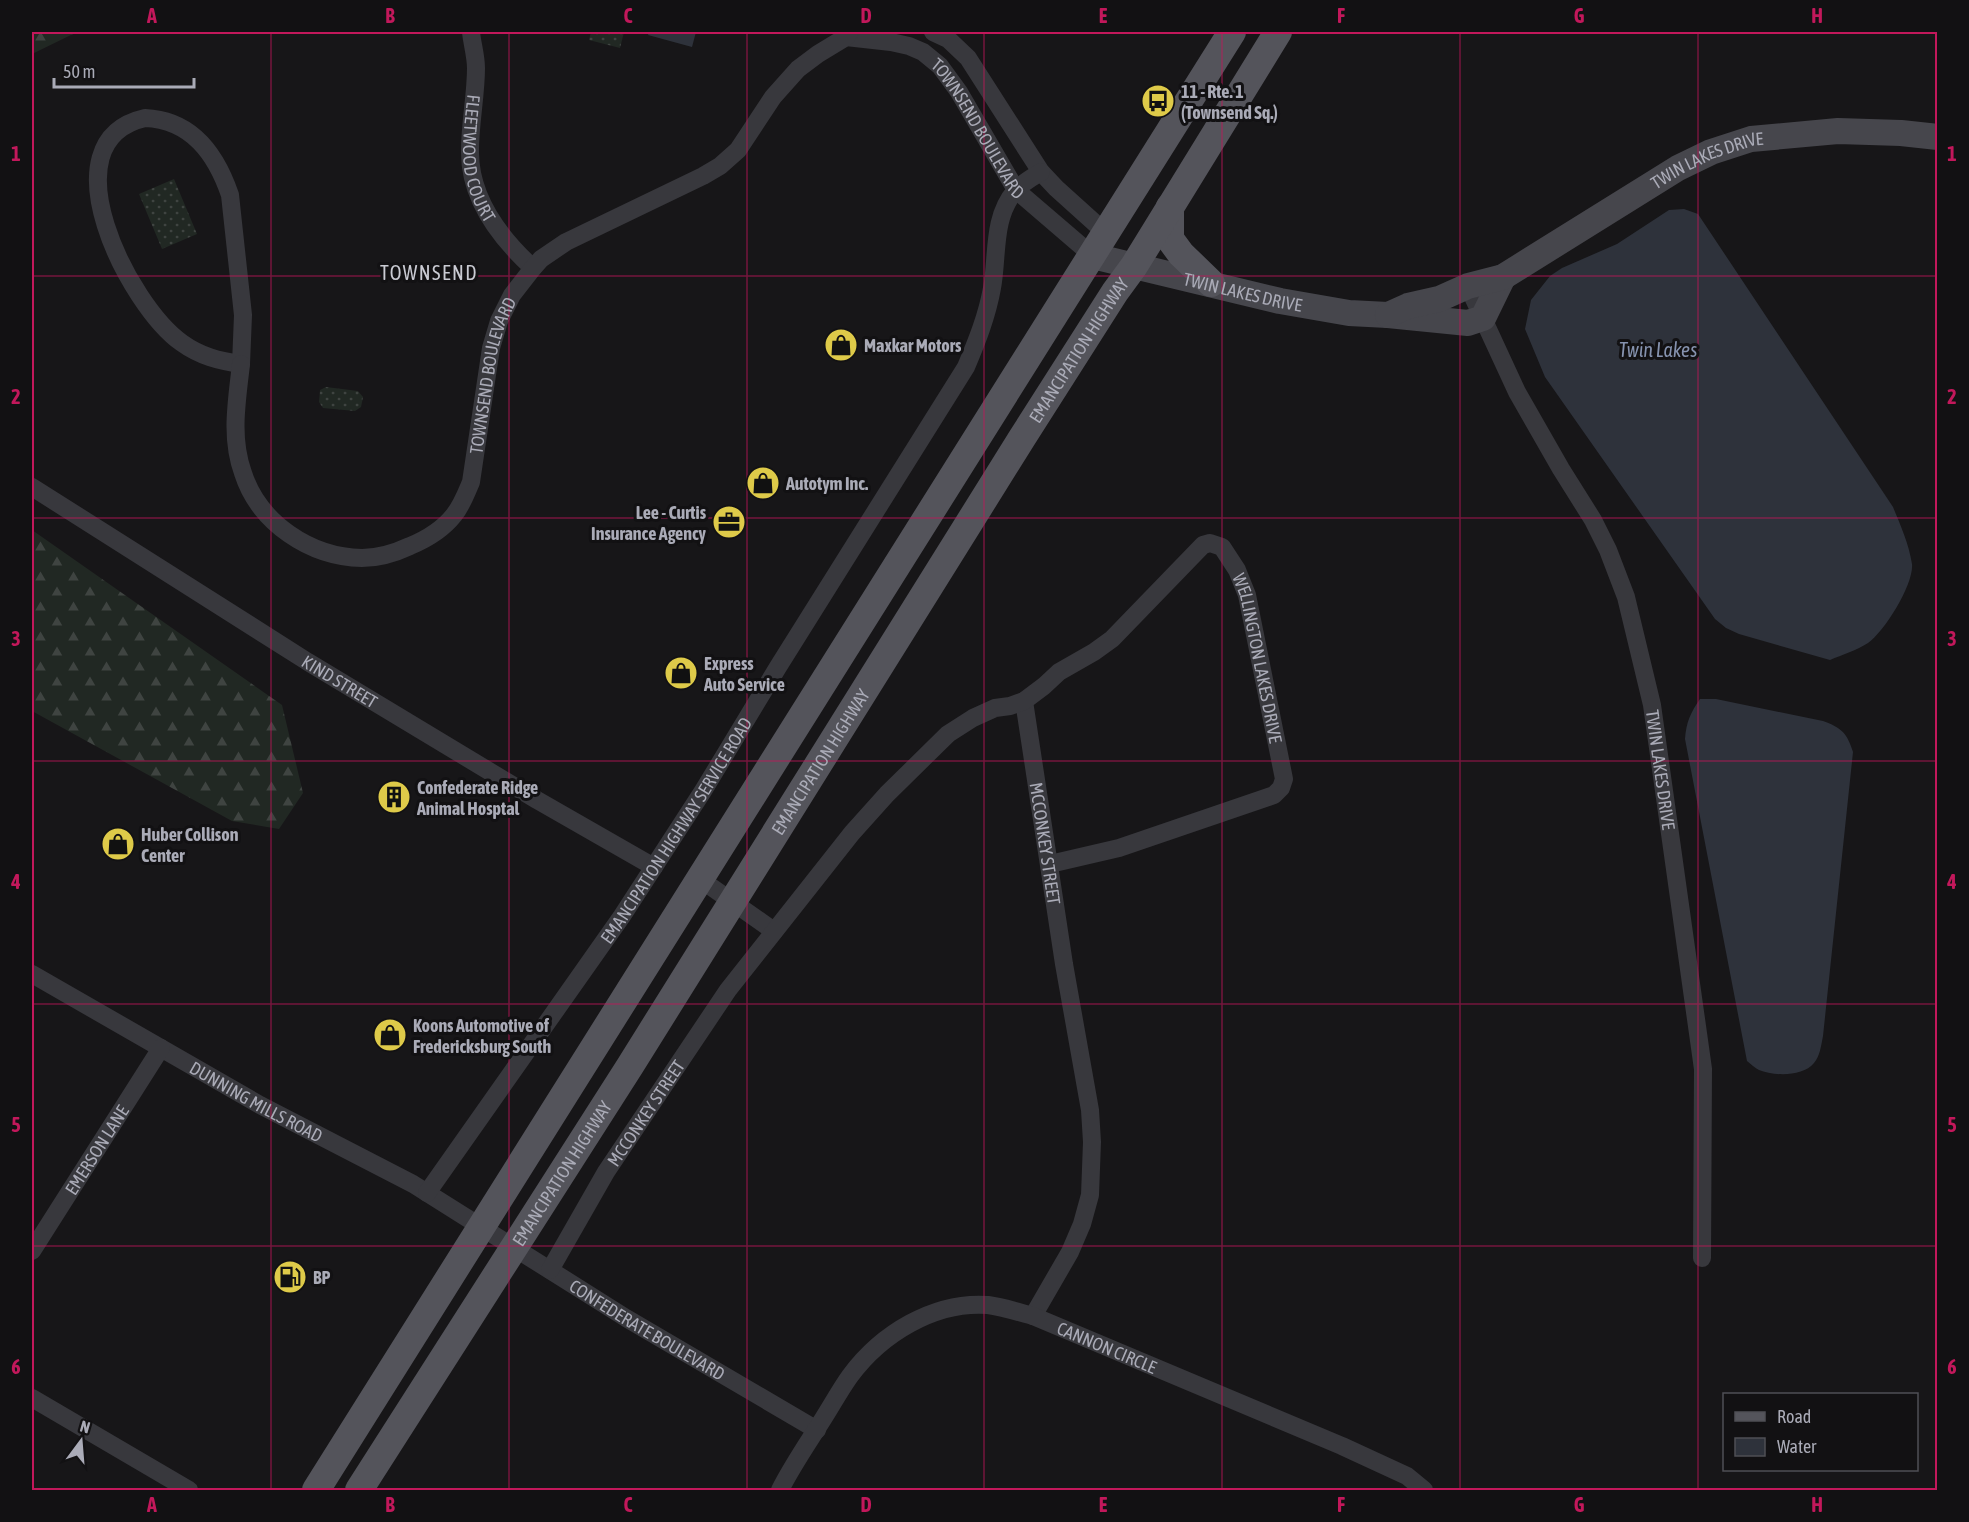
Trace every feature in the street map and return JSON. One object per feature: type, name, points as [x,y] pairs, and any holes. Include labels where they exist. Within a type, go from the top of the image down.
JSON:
[{"type":"main road","name":"EMANCIPATION HIGHWAY","points":[[316,1491],[1232,32]]},
{"type":"main road","name":"EMANCIPATION HIGHWAY","points":[[359,1491],[630,1066],[1041,408],[1134,266],[1278,32]]},
{"type":"main road","points":[[1170,207],[1170,239],[1181,254],[1211,283]]},
{"type":"street","name":"FLEETWOOD COURT","points":[[471,32],[476,65],[470,150],[474,181],[483,206],[496,229],[532,268]]},
{"type":"street","name":"TOWNSEND BOULEVARD","points":[[933,32],[948,39],[968,58],[1041,172],[1100,245]]},
{"type":"street","name":"TOWNSEND BOULEVARD","points":[[241,364],[220,361],[199,354],[180,342],[164,327],[142,298],[125,273],[114,251],[105,222],[98,172],[108,143],[118,129],[131,121],[146,118],[160,119],[193,134],[211,154],[224,178],[230,195],[243,315],[241,364],[234,428],[243,475],[264,512],[281,528],[299,541],[342,556],[364,558],[384,556],[402,550],[421,542],[454,516],[471,482],[491,348],[499,321],[512,296],[532,268],[566,242],[720,166],[744,143],[773,97],[798,69],[848,34],[909,46],[923,52],[940,66],[959,92],[1016,190],[1100,245]]},
{"type":"street","name":"TWIN LAKES DRIVE","points":[[1389,315],[1408,306],[1438,299],[1468,286],[1503,277],[1678,168],[1721,149],[1760,138],[1838,131],[1938,137]]},
{"type":"street","name":"EMANCIPATION HIGHWAY SERVICE ROAD","points":[[427,1193],[654,867],[966,367],[982,330],[991,298],[994,253],[1000,222],[1006,206],[1016,190],[1041,172]]},
{"type":"street","points":[[1100,245],[1134,266]]},
{"type":"street","name":"TWIN LAKES DRIVE","points":[[1134,266],[1280,301],[1349,313],[1468,323],[1483,318]]},
{"type":"street","points":[[1483,318],[1503,277]]},
{"type":"street","name":"TWIN LAKES DRIVE","points":[[1468,286],[1517,392],[1593,520],[1608,550],[1626,597],[1640,651],[1652,705],[1704,1069],[1702,1258]]},
{"type":"street","name":"KIND STREET","points":[[32,487],[308,662],[537,800],[654,867]]},
{"type":"street","name":"WELLINGTON LAKES DRIVE","points":[[1024,701],[1044,687],[1059,672],[1112,639],[1203,546],[1210,543],[1222,547],[1237,570],[1247,595],[1284,779],[1281,788],[1274,795],[1119,848],[1050,864]]},
{"type":"street","name":"MCCONKEY STREET","points":[[550,1270],[606,1172],[672,1071],[728,990],[852,833],[887,794],[948,734],[994,708],[1024,701],[1064,963],[1090,1110],[1092,1171],[1090,1195],[1082,1224],[1070,1252],[1033,1316]]},
{"type":"street","points":[[700,879],[774,931]]},
{"type":"street","name":"DUNNING MILLS ROAD","points":[[32,974],[260,1105],[427,1193],[481,1226]]},
{"type":"street","name":"EMERSON LANE","points":[[32,1251],[161,1048]]},
{"type":"street","name":"CONFEDERATE BOULEVARD","points":[[481,1226],[626,1318],[817,1430]]},
{"type":"street","name":"CANNON CIRCLE","points":[[780,1491],[850,1376],[869,1354],[906,1325],[932,1314],[959,1307],[987,1305],[1033,1316],[1342,1446],[1407,1476],[1424,1491]]},
{"type":"street","points":[[32,1398],[189,1491]]},
{"type":"green space","points":[[32,32],[77,32],[32,54]]},
{"type":"green space","points":[[591,32],[624,32],[620,48],[589,40]]},
{"type":"green space","points":[[174,179],[197,234],[162,249],[139,194]]},
{"type":"green space","points":[[326,387],[358,391],[363,397],[361,407],[355,411],[323,408],[319,402],[320,390]]},
{"type":"green space","points":[[32,530],[282,705],[303,793],[279,829],[232,821],[32,711]]},
{"type":"water","points":[[649,32],[696,32],[692,47],[648,35]]},
{"type":"water","name":"Twin Lakes","points":[[1684,209],[1698,214],[1893,507],[1907,542],[1912,564],[1911,573],[1903,595],[1890,618],[1868,643],[1830,660],[1739,634],[1726,628],[1715,619],[1545,377],[1525,329],[1531,300],[1550,276],[1562,268],[1617,244],[1669,210]]},
{"type":"water","points":[[1700,699],[1716,699],[1823,721],[1843,732],[1853,752],[1823,1036],[1819,1054],[1814,1063],[1803,1071],[1788,1074],[1765,1072],[1747,1061],[1685,739],[1686,727]]},
{"type":"place","name":"11 - Rte. 1 (Townsend Sq.)","points":[[1158,101]]},
{"type":"place","name":"Maxkar Motors","points":[[841,345]]},
{"type":"place","name":"Autotym Inc.","points":[[763,483]]},
{"type":"place","name":"Lee - Curtis Insurance Agency","points":[[729,522]]},
{"type":"place","name":"Express Auto Service","points":[[681,673]]},
{"type":"place","name":"Confederate Ridge Animal Hosptal","points":[[394,797]]},
{"type":"place","name":"Huber Collison Center","points":[[118,844]]},
{"type":"place","name":"Koons Automotive of Fredericksburg South","points":[[390,1035]]},
{"type":"place","name":"BP","points":[[290,1277]]},
{"type":"district","name":"TOWNSEND","points":[[429,272]]}]
